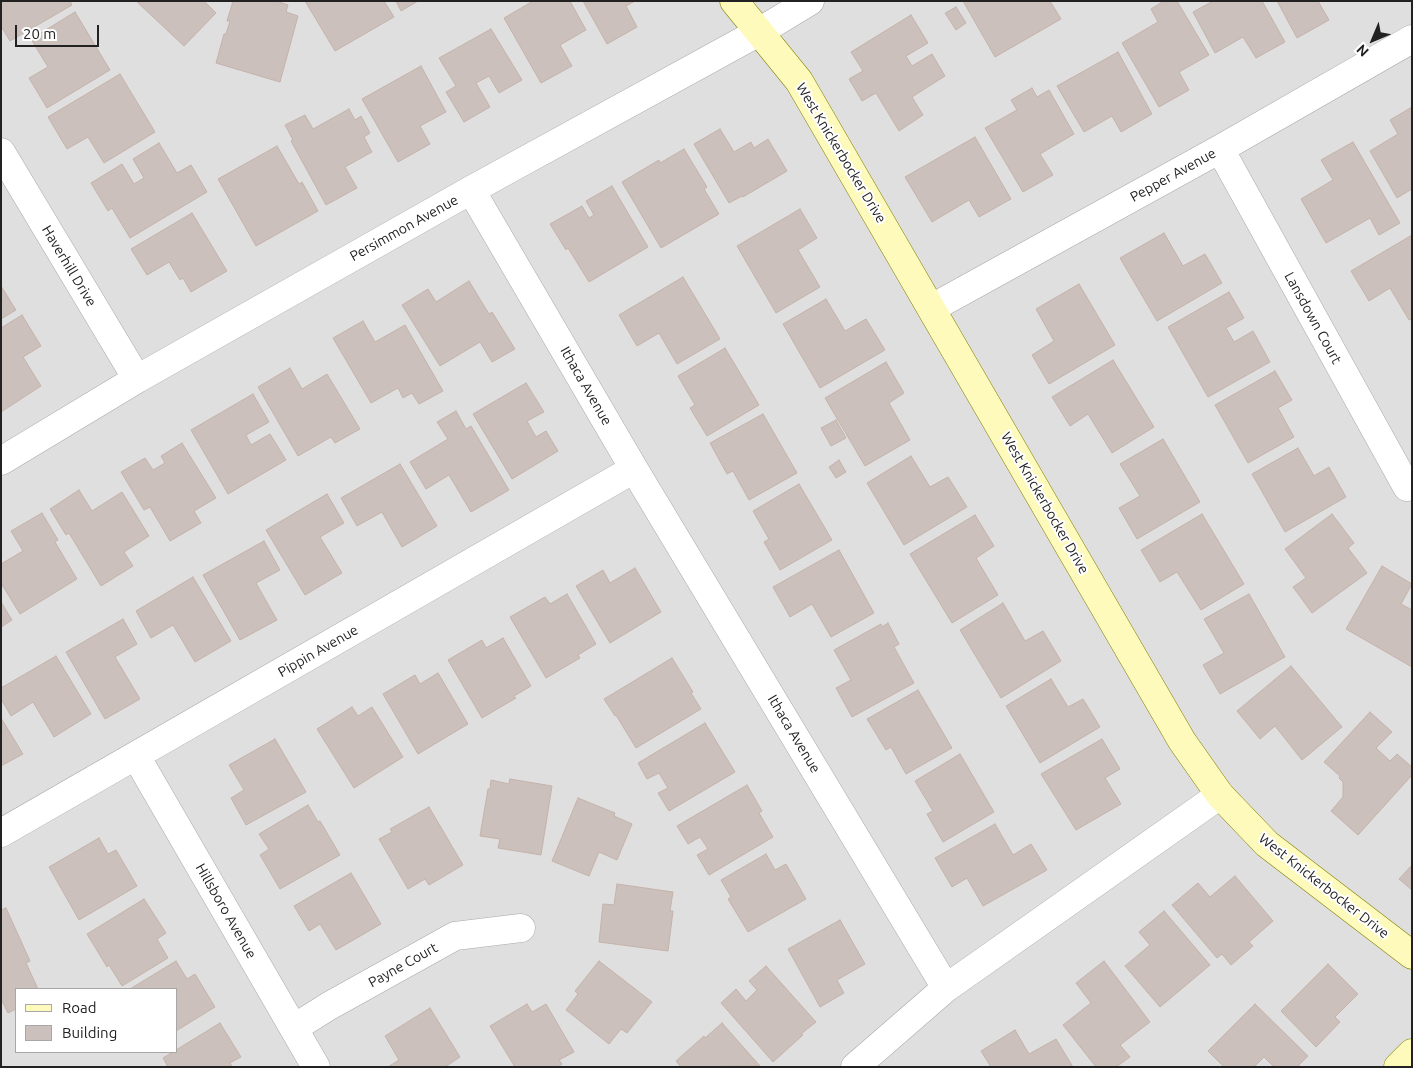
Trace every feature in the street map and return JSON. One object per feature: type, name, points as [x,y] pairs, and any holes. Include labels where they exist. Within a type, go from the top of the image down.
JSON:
[{"type":"street","name":"West Knickerbocker Drive","points":[[734,1],[799,81],[1182,742],[1220,795],[1267,844],[1412,955]]},
{"type":"street","name":"Persimmon Avenue","points":[[1,461],[137,379],[471,190],[759,32],[810,1]]},
{"type":"street","name":"Pepper Avenue","points":[[932,308],[1220,149],[1412,39]]},
{"type":"street","name":"Lansdown Court","points":[[1220,149],[1407,487]]},
{"type":"street","name":"Haverhill Drive","points":[[1,152],[137,379]]},
{"type":"street","name":"Ithaca Avenue","points":[[471,190],[634,468],[946,988]]},
{"type":"street","name":"Pippin Avenue","points":[[1,833],[634,468]]},
{"type":"street","name":"Hillsboro Avenue","points":[[136,756],[316,1067]]},
{"type":"street","points":[[855,1067],[946,988],[1220,795]]},
{"type":"street","name":"Payne Court","points":[[294,1028],[329,1006],[455,936],[521,928]]},
{"type":"street","points":[[1398,1067],[1412,1053]]},
{"type":"shaded area","points":[[1,1],[1412,1],[1412,1067],[1,1067]]},
{"type":"building","points":[[1,1],[70,1],[72,5],[10,41],[1,26]]},
{"type":"building","points":[[136,1],[204,1],[216,13],[184,46]]},
{"type":"building","points":[[233,1],[276,1],[288,5],[286,12],[298,16],[280,82],[216,63],[224,34],[226,34],[230,21],[227,21]]},
{"type":"building","points":[[305,1],[384,1],[394,17],[335,51]]},
{"type":"building","points":[[396,1],[418,1],[401,11]]},
{"type":"building","points":[[533,1],[570,1],[586,30],[560,45],[572,66],[541,83],[504,18]]},
{"type":"building","points":[[583,1],[635,1],[626,6],[637,27],[607,44]]},
{"type":"building","points":[[963,1],[1050,1],[1061,19],[995,57]]},
{"type":"building","points":[[1164,1],[1177,1],[1209,55],[1179,72],[1189,90],[1159,107],[1122,43],[1158,22],[1151,9]]},
{"type":"building","points":[[1213,1],[1262,1],[1285,42],[1256,58],[1243,37],[1215,53],[1193,12]]},
{"type":"building","points":[[1277,1],[1318,1],[1329,20],[1297,38]]},
{"type":"building","points":[[956,7],[966,23],[956,30],[945,13]]},
{"type":"building","points":[[75,12],[110,70],[47,108],[29,78],[48,67],[31,39]]},
{"type":"building","points":[[911,15],[928,43],[906,56],[912,66],[932,54],[945,76],[912,97],[923,115],[899,131],[876,93],[862,101],[849,79],[863,71],[851,52]]},
{"type":"building","points":[[491,29],[522,80],[499,93],[489,76],[476,83],[490,107],[464,122],[446,92],[456,86],[439,58]]},
{"type":"building","points":[[1118,52],[1152,114],[1121,132],[1112,116],[1084,132],[1057,86]]},
{"type":"building","points":[[421,66],[446,112],[420,126],[430,144],[398,162],[362,99]]},
{"type":"building","points":[[120,74],[155,132],[104,163],[88,137],[67,149],[48,117]]},
{"type":"building","points":[[1032,88],[1037,97],[1049,90],[1074,134],[1040,154],[1053,175],[1023,192],[985,128],[1017,110],[1011,100]]},
{"type":"building","points":[[1412,107],[1412,189],[1397,198],[1370,151],[1398,134],[1390,120]]},
{"type":"building","points":[[349,109],[355,120],[361,116],[370,133],[364,137],[372,152],[345,167],[357,188],[326,205],[291,141],[293,140],[285,125],[305,115],[313,129]]},
{"type":"building","points":[[720,129],[734,152],[751,142],[754,148],[768,139],[787,171],[743,197],[729,203],[694,144]]},
{"type":"building","points":[[975,137],[1011,199],[979,217],[969,200],[932,222],[905,177]]},
{"type":"building","points":[[1353,142],[1400,223],[1379,235],[1370,218],[1326,243],[1301,199],[1333,180],[1321,160]]},
{"type":"building","points":[[159,143],[177,173],[191,165],[207,192],[130,238],[112,208],[108,211],[91,183],[122,164],[134,184],[144,178],[133,159]]},
{"type":"building","points":[[277,146],[299,184],[302,182],[318,211],[256,246],[218,179]]},
{"type":"building","points":[[684,149],[707,187],[704,189],[719,214],[661,248],[622,182],[659,160],[660,163]]},
{"type":"building","points":[[612,186],[648,247],[589,282],[568,248],[566,250],[550,224],[582,206],[589,218],[594,215],[586,201]]},
{"type":"building","points":[[800,209],[817,238],[798,250],[820,287],[776,313],[737,246]]},
{"type":"building","points":[[192,213],[227,271],[191,292],[183,278],[180,280],[169,262],[147,275],[131,249]]},
{"type":"building","points":[[1164,233],[1183,266],[1205,254],[1222,283],[1157,321],[1120,258]]},
{"type":"building","points":[[1412,235],[1412,319],[1409,320],[1390,288],[1369,301],[1351,271]]},
{"type":"building","points":[[683,277],[720,339],[677,364],[659,333],[637,346],[619,315]]},
{"type":"building","points":[[469,281],[489,314],[492,312],[515,349],[492,362],[480,342],[440,366],[402,305],[428,289],[436,302]]},
{"type":"building","points":[[1079,284],[1115,345],[1049,384],[1032,355],[1054,341],[1036,309]]},
{"type":"building","points":[[1,286],[16,310],[1,319]]},
{"type":"building","points":[[1229,292],[1244,318],[1226,328],[1234,342],[1253,331],[1270,362],[1208,397],[1168,327]]},
{"type":"building","points":[[826,299],[845,331],[866,319],[885,350],[820,388],[783,324]]},
{"type":"building","points":[[22,315],[41,346],[23,357],[41,386],[1,412],[1,328]]},
{"type":"building","points":[[363,321],[375,342],[405,325],[443,391],[419,404],[412,393],[403,398],[398,388],[371,403],[333,338]]},
{"type":"building","points":[[725,348],[759,405],[707,436],[690,408],[695,405],[678,376]]},
{"type":"building","points":[[1113,360],[1154,427],[1112,453],[1088,414],[1070,426],[1052,397]]},
{"type":"building","points":[[886,362],[904,393],[889,403],[910,440],[865,466],[825,398]]},
{"type":"building","points":[[290,368],[302,389],[327,374],[360,429],[335,443],[331,437],[298,456],[258,387]]},
{"type":"building","points":[[1275,371],[1292,400],[1278,408],[1294,437],[1248,463],[1215,405]]},
{"type":"building","points":[[526,383],[544,412],[527,421],[536,437],[546,431],[558,451],[512,479],[473,414]]},
{"type":"building","points":[[253,394],[269,422],[246,435],[251,445],[270,434],[286,460],[228,494],[191,430]]},
{"type":"building","points":[[456,411],[466,429],[471,426],[509,490],[471,512],[449,475],[426,489],[410,462],[448,439],[437,422]]},
{"type":"building","points":[[763,414],[797,473],[749,500],[733,471],[727,474],[710,443]]},
{"type":"building","points":[[836,420],[846,438],[831,446],[821,428]]},
{"type":"building","points":[[1163,439],[1200,502],[1137,539],[1119,508],[1140,496],[1120,464]]},
{"type":"building","points":[[182,443],[216,498],[194,511],[201,523],[170,541],[150,507],[144,510],[121,472],[145,458],[153,470],[165,463],[161,456]]},
{"type":"building","points":[[1298,448],[1314,476],[1329,467],[1346,497],[1285,532],[1252,474]]},
{"type":"building","points":[[911,456],[930,487],[948,477],[967,507],[904,545],[867,483]]},
{"type":"building","points":[[839,460],[846,472],[836,478],[829,467]]},
{"type":"building","points":[[400,464],[437,526],[402,547],[382,512],[357,526],[341,498]]},
{"type":"building","points":[[799,484],[832,540],[780,570],[764,542],[769,539],[753,511]]},
{"type":"building","points":[[79,490],[92,511],[122,492],[149,536],[124,552],[133,566],[101,586],[69,533],[66,535],[50,509]]},
{"type":"building","points":[[327,494],[344,523],[320,537],[342,573],[305,595],[266,530]]},
{"type":"building","points":[[42,513],[58,540],[55,542],[77,579],[20,614],[1,583],[1,564],[23,551],[11,531]]},
{"type":"building","points":[[1202,514],[1244,584],[1201,610],[1177,572],[1160,582],[1141,550]]},
{"type":"building","points":[[1332,514],[1354,543],[1348,548],[1367,573],[1312,613],[1293,587],[1306,578],[1285,549]]},
{"type":"building","points":[[975,515],[994,546],[976,558],[998,595],[952,623],[910,554]]},
{"type":"building","points":[[264,541],[280,570],[256,583],[277,620],[240,640],[203,575]]},
{"type":"building","points":[[839,550],[874,613],[831,637],[812,604],[790,617],[773,587]]},
{"type":"building","points":[[1382,566],[1412,584],[1401,604],[1412,610],[1412,667],[1346,629]]},
{"type":"building","points":[[635,568],[661,612],[610,643],[576,586],[603,570],[610,583]]},
{"type":"building","points":[[193,577],[231,641],[195,662],[173,625],[151,638],[136,611]]},
{"type":"building","points":[[567,594],[596,644],[578,655],[580,658],[546,678],[510,617],[545,597],[550,604]]},
{"type":"building","points":[[1249,594],[1285,657],[1220,694],[1203,665],[1224,653],[1204,619]]},
{"type":"building","points":[[1,602],[12,620],[1,627]]},
{"type":"building","points":[[1003,603],[1025,641],[1043,631],[1061,661],[1001,698],[960,630]]},
{"type":"building","points":[[123,619],[137,644],[115,657],[140,699],[105,719],[66,652]]},
{"type":"building","points":[[888,623],[899,644],[894,647],[914,683],[852,717],[836,688],[851,680],[834,650],[881,624],[882,627]]},
{"type":"building","points":[[503,638],[531,686],[514,696],[516,698],[482,718],[448,660],[482,640],[486,648]]},
{"type":"building","points":[[56,656],[91,714],[54,737],[33,702],[11,716],[1,699],[1,688]]},
{"type":"building","points":[[672,658],[701,709],[636,748],[604,699]]},
{"type":"building","points":[[1291,666],[1342,727],[1302,760],[1275,726],[1260,739],[1237,711]]},
{"type":"building","points":[[438,673],[468,724],[418,754],[383,694],[415,675],[420,684]]},
{"type":"building","points":[[1051,679],[1068,707],[1083,699],[1100,727],[1040,763],[1006,706]]},
{"type":"building","points":[[918,690],[952,748],[906,774],[891,747],[886,750],[867,719]]},
{"type":"building","points":[[352,707],[358,716],[372,707],[403,757],[354,788],[317,729]]},
{"type":"building","points":[[1370,712],[1392,732],[1376,748],[1390,761],[1397,754],[1412,767],[1412,775],[1358,835],[1331,811],[1343,797],[1343,782],[1339,778],[1340,776],[1324,762]]},
{"type":"building","points":[[1,718],[23,754],[1,766]]},
{"type":"building","points":[[705,723],[735,772],[669,811],[658,793],[668,788],[659,773],[647,779],[638,763]]},
{"type":"building","points":[[275,739],[306,792],[246,825],[231,798],[244,790],[229,765]]},
{"type":"building","points":[[1102,739],[1120,769],[1105,778],[1121,804],[1076,830],[1041,774]]},
{"type":"building","points":[[960,754],[994,812],[943,842],[927,814],[933,811],[915,781]]},
{"type":"building","points":[[510,779],[552,786],[541,855],[498,848],[500,839],[480,836],[491,780],[509,784]]},
{"type":"building","points":[[747,785],[762,811],[759,813],[773,837],[709,875],[697,855],[708,849],[700,837],[688,844],[677,826]]},
{"type":"building","points":[[578,798],[615,813],[614,816],[632,824],[617,860],[599,852],[589,876],[552,861]]},
{"type":"building","points":[[308,805],[340,855],[280,889],[260,855],[269,849],[259,834]]},
{"type":"building","points":[[429,807],[463,865],[429,885],[425,879],[408,889],[379,839],[392,832],[390,829]]},
{"type":"building","points":[[995,824],[1013,855],[1031,844],[1047,870],[983,906],[967,878],[952,887],[935,858]]},
{"type":"building","points":[[99,838],[108,854],[116,850],[137,886],[79,920],[49,867]]},
{"type":"building","points":[[766,854],[775,870],[786,864],[806,899],[748,932],[728,899],[731,897],[721,880]]},
{"type":"building","points":[[1412,865],[1412,890],[1399,879]]},
{"type":"building","points":[[351,873],[381,924],[336,950],[320,924],[309,931],[294,906]]},
{"type":"building","points":[[1235,876],[1273,921],[1249,942],[1253,946],[1231,965],[1222,954],[1217,958],[1172,905],[1198,883],[1210,897]]},
{"type":"building","points":[[617,884],[673,892],[670,911],[673,911],[668,951],[599,942],[603,904],[614,905]]},
{"type":"building","points":[[144,899],[166,933],[157,939],[168,958],[122,986],[109,965],[107,967],[87,934]]},
{"type":"building","points":[[6,908],[30,961],[26,963],[38,988],[15,988],[15,1010],[8,1013],[1,999],[1,910]]},
{"type":"building","points":[[1164,911],[1210,965],[1160,1007],[1125,966],[1150,945],[1139,932]]},
{"type":"building","points":[[840,920],[865,964],[837,980],[844,993],[820,1007],[788,949]]},
{"type":"building","points":[[176,961],[187,979],[195,974],[215,1007],[178,1030],[178,988],[132,988]]},
{"type":"building","points":[[599,961],[652,1002],[627,1033],[621,1029],[609,1044],[566,1010],[578,994],[575,991]]},
{"type":"building","points":[[1104,961],[1150,1022],[1120,1045],[1130,1057],[1116,1067],[1096,1067],[1063,1025],[1091,1003],[1076,983]]},
{"type":"building","points":[[1328,964],[1358,994],[1335,1017],[1340,1022],[1316,1047],[1281,1011]]},
{"type":"building","points":[[766,966],[816,1022],[773,1062],[721,1003],[736,989],[746,1001],[757,990],[749,981]]},
{"type":"building","points":[[527,1004],[532,1012],[546,1004],[574,1052],[559,1060],[562,1064],[558,1067],[515,1067],[490,1026]]},
{"type":"building","points":[[1255,1004],[1308,1056],[1297,1067],[1274,1067],[1264,1057],[1254,1067],[1224,1067],[1208,1051]]},
{"type":"building","points":[[430,1008],[460,1057],[445,1067],[388,1067],[399,1060],[385,1036]]},
{"type":"building","points":[[220,1023],[241,1057],[230,1063],[232,1067],[168,1067],[163,1058],[171,1053],[178,1053],[178,1049]]},
{"type":"building","points":[[722,1023],[760,1066],[681,1067],[676,1061]]},
{"type":"building","points":[[1015,1030],[1029,1054],[1056,1039],[1073,1067],[991,1067],[981,1051]]}]
